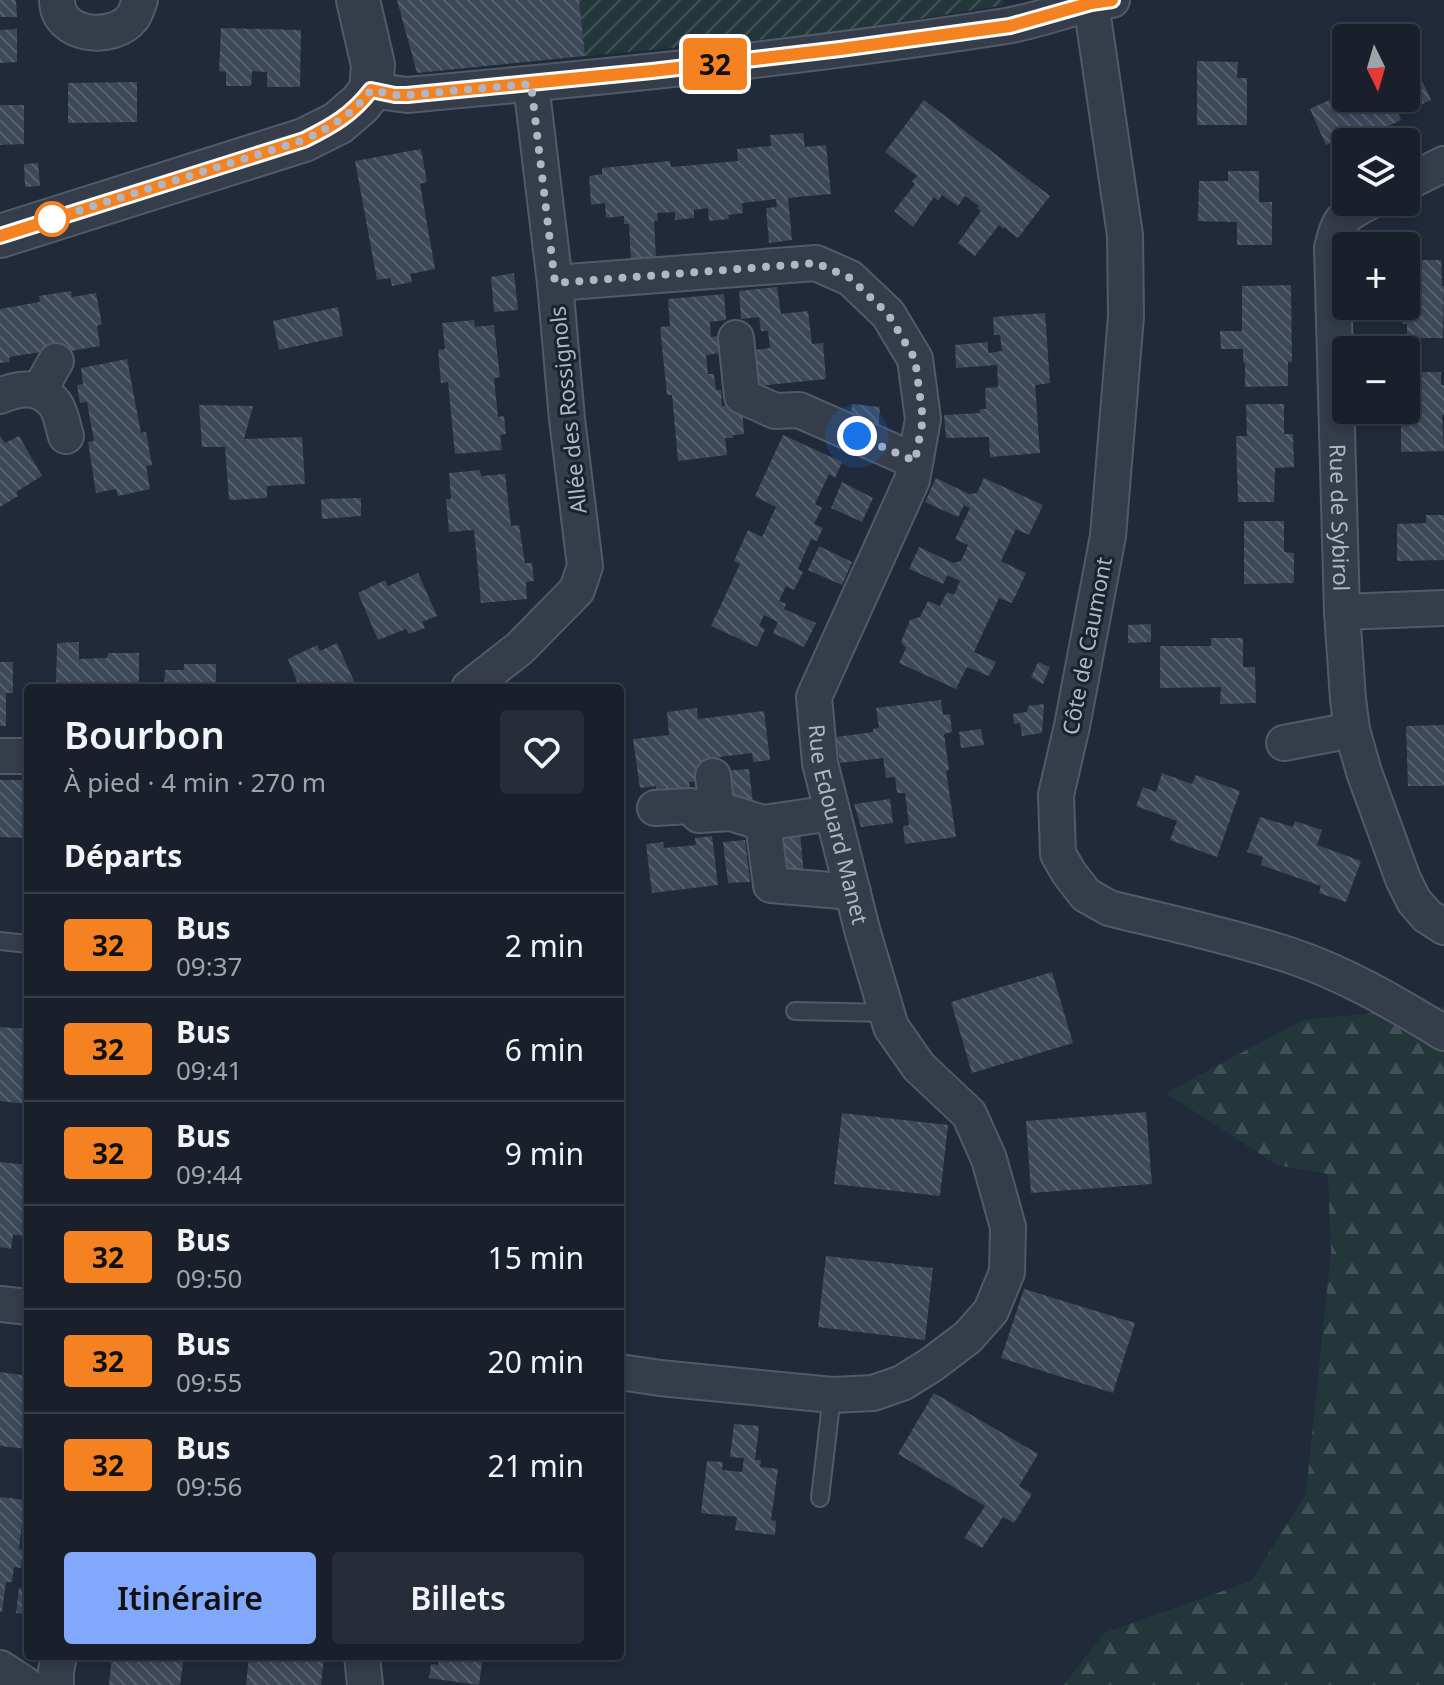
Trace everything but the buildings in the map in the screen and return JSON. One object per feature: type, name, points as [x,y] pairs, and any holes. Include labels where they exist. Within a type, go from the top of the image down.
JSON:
[{"type":"street","points":[[57,0],[57,7],[67,23],[86,32],[113,32],[132,18],[140,0]]},
{"type":"street","points":[[0,236],[304,140],[338,123],[371,90],[373,65],[358,0]]},
{"type":"street","points":[[371,90],[407,95],[784,56],[1010,26],[1102,1]]},
{"type":"street","name":"Côte de Caumont","points":[[1102,1],[1125,235],[1126,316],[1108,536],[1056,795],[1058,854],[1086,895],[1109,908],[1290,956],[1356,983],[1444,1033]]},
{"type":"street","name":"Allée des Rossignols","points":[[474,684],[520,648],[577,590],[585,566],[531,84]]},
{"type":"street","points":[[1420,176],[1444,164]]},
{"type":"street","name":"Rue de Sybirol","points":[[1345,216],[1337,227],[1332,248],[1342,612],[1352,730],[1403,879],[1414,901],[1427,916],[1444,927]]},
{"type":"street","name":"Rue Edouard Manet","points":[[555,283],[816,263],[850,278],[888,314],[915,359],[923,419],[912,480],[814,697],[820,763],[863,933],[891,1027],[919,1067],[969,1114],[989,1159],[1008,1227],[1007,1272],[991,1311],[968,1337],[902,1383],[873,1393],[832,1395],[624,1373]]},
{"type":"street","points":[[736,338],[742,396],[775,411],[799,410],[915,461]]},
{"type":"street","points":[[39,391],[56,361]]},
{"type":"street","points":[[0,396],[20,388],[39,391],[56,406],[66,436]]},
{"type":"street","name":"Rue de Sybirol","points":[[1342,612],[1444,608]]},
{"type":"street","points":[[1284,743],[1352,730]]},
{"type":"street","points":[[0,756],[24,756]]},
{"type":"street","points":[[713,776],[717,813]]},
{"type":"street","points":[[655,808],[690,806],[699,815],[731,813],[763,823],[832,813]]},
{"type":"street","points":[[763,823],[771,885],[853,892]]},
{"type":"street","points":[[0,1304],[24,1307]]},
{"type":"street","points":[[56,1685],[58,1660]]},
{"type":"street","points":[[362,1660],[365,1685]]},
{"type":"street","points":[[0,1668],[26,1685]]},
{"type":"lane","points":[[0,941],[24,944]]},
{"type":"lane","points":[[795,1011],[887,1013]]},
{"type":"lane","points":[[820,1498],[832,1395]]},
{"type":"green space","points":[[579,0],[1004,0],[1004,5],[832,33],[585,56]]},
{"type":"green space","points":[[1444,1006],[1444,1685],[1064,1685],[1104,1633],[1251,1581],[1306,1494],[1331,1252],[1328,1174],[1277,1165],[1166,1093],[1303,1020]]},
{"type":"bus line","name":"32","points":[[0,236],[304,140],[338,123],[371,90],[407,95],[784,56],[1010,26],[1112,0]]},
{"type":"route","points":[[52,219],[304,140],[338,123],[371,90],[407,95],[531,84],[555,283],[816,263],[850,278],[888,314],[915,359],[923,419],[915,461],[857,436]]}]
